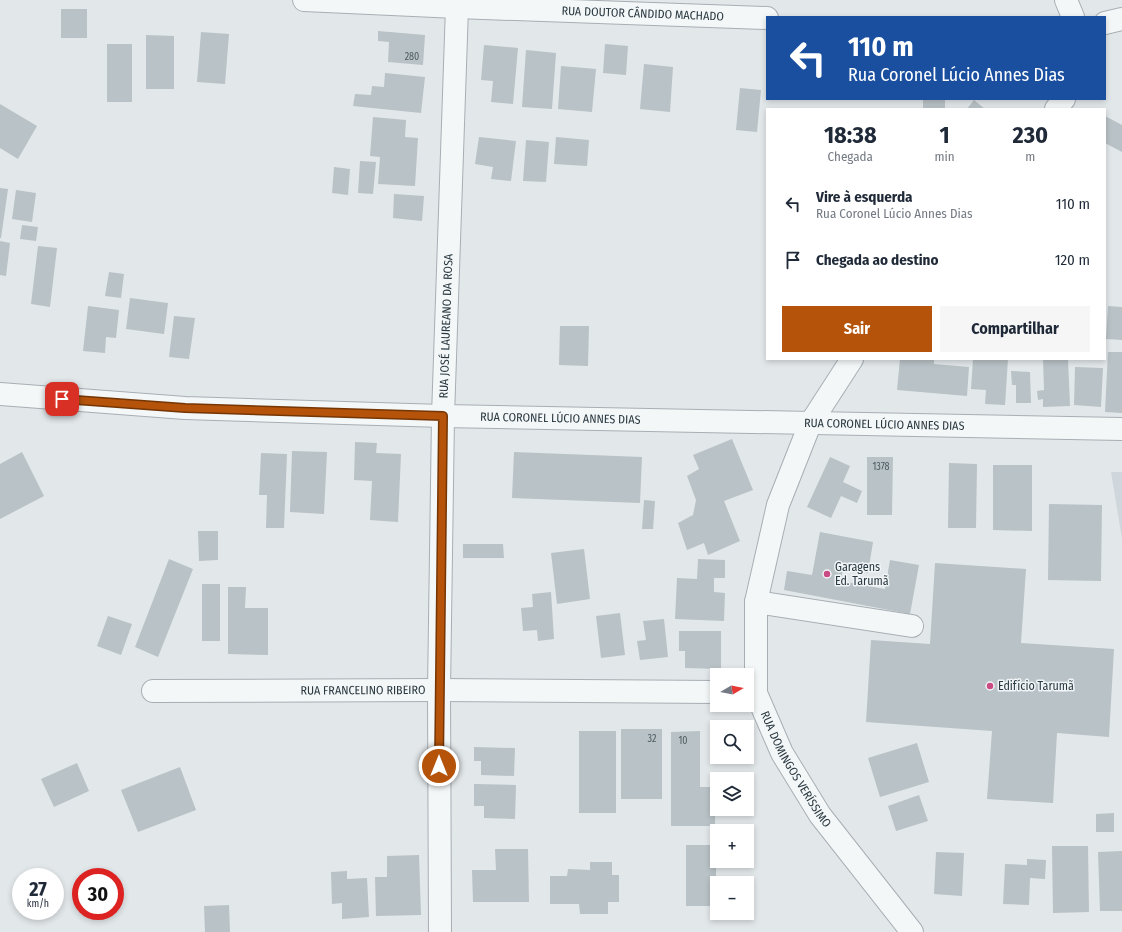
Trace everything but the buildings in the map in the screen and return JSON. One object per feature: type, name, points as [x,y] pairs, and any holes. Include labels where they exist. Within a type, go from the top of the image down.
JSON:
[{"type":"street","name":"RUA DOUTOR CÂNDIDO MACHADO","points":[[304,0],[457,8],[632,7],[766,18]]},
{"type":"street","points":[[1066,0],[1073,16]]},
{"type":"street","name":"RUA JOSÉ LAUREANO DA ROSA","points":[[440,932],[438,690],[443,416],[457,8]]},
{"type":"street","points":[[1106,23],[1122,19]]},
{"type":"street","points":[[1057,108],[1063,100]]},
{"type":"street","name":"RUA DOMINGOS VERÍSSIMO","points":[[752,668],[756,602],[778,505],[810,424],[851,360]]},
{"type":"street","name":"RUA CORONEL LÚCIO ANNES DIAS","points":[[0,394],[185,408],[443,416],[1122,429]]},
{"type":"street","points":[[756,602],[912,626]]},
{"type":"street","name":"RUA FRANCELINO RIBEIRO","points":[[153,691],[438,690],[710,692]]},
{"type":"street","name":"RUA DOMINGOS VERÍSSIMO","points":[[754,698],[782,753],[820,815],[912,932]]},
{"type":"shaded area","points":[[1111,472],[1122,472],[1122,539]]},
{"type":"place","name":"Garagens Ed. Tarumã","points":[[827,574]]},
{"type":"place","name":"Edifício Tarumã","points":[[990,686]]},
{"type":"route","points":[[62,399],[185,408],[443,416],[438,690],[439,766]]}]
